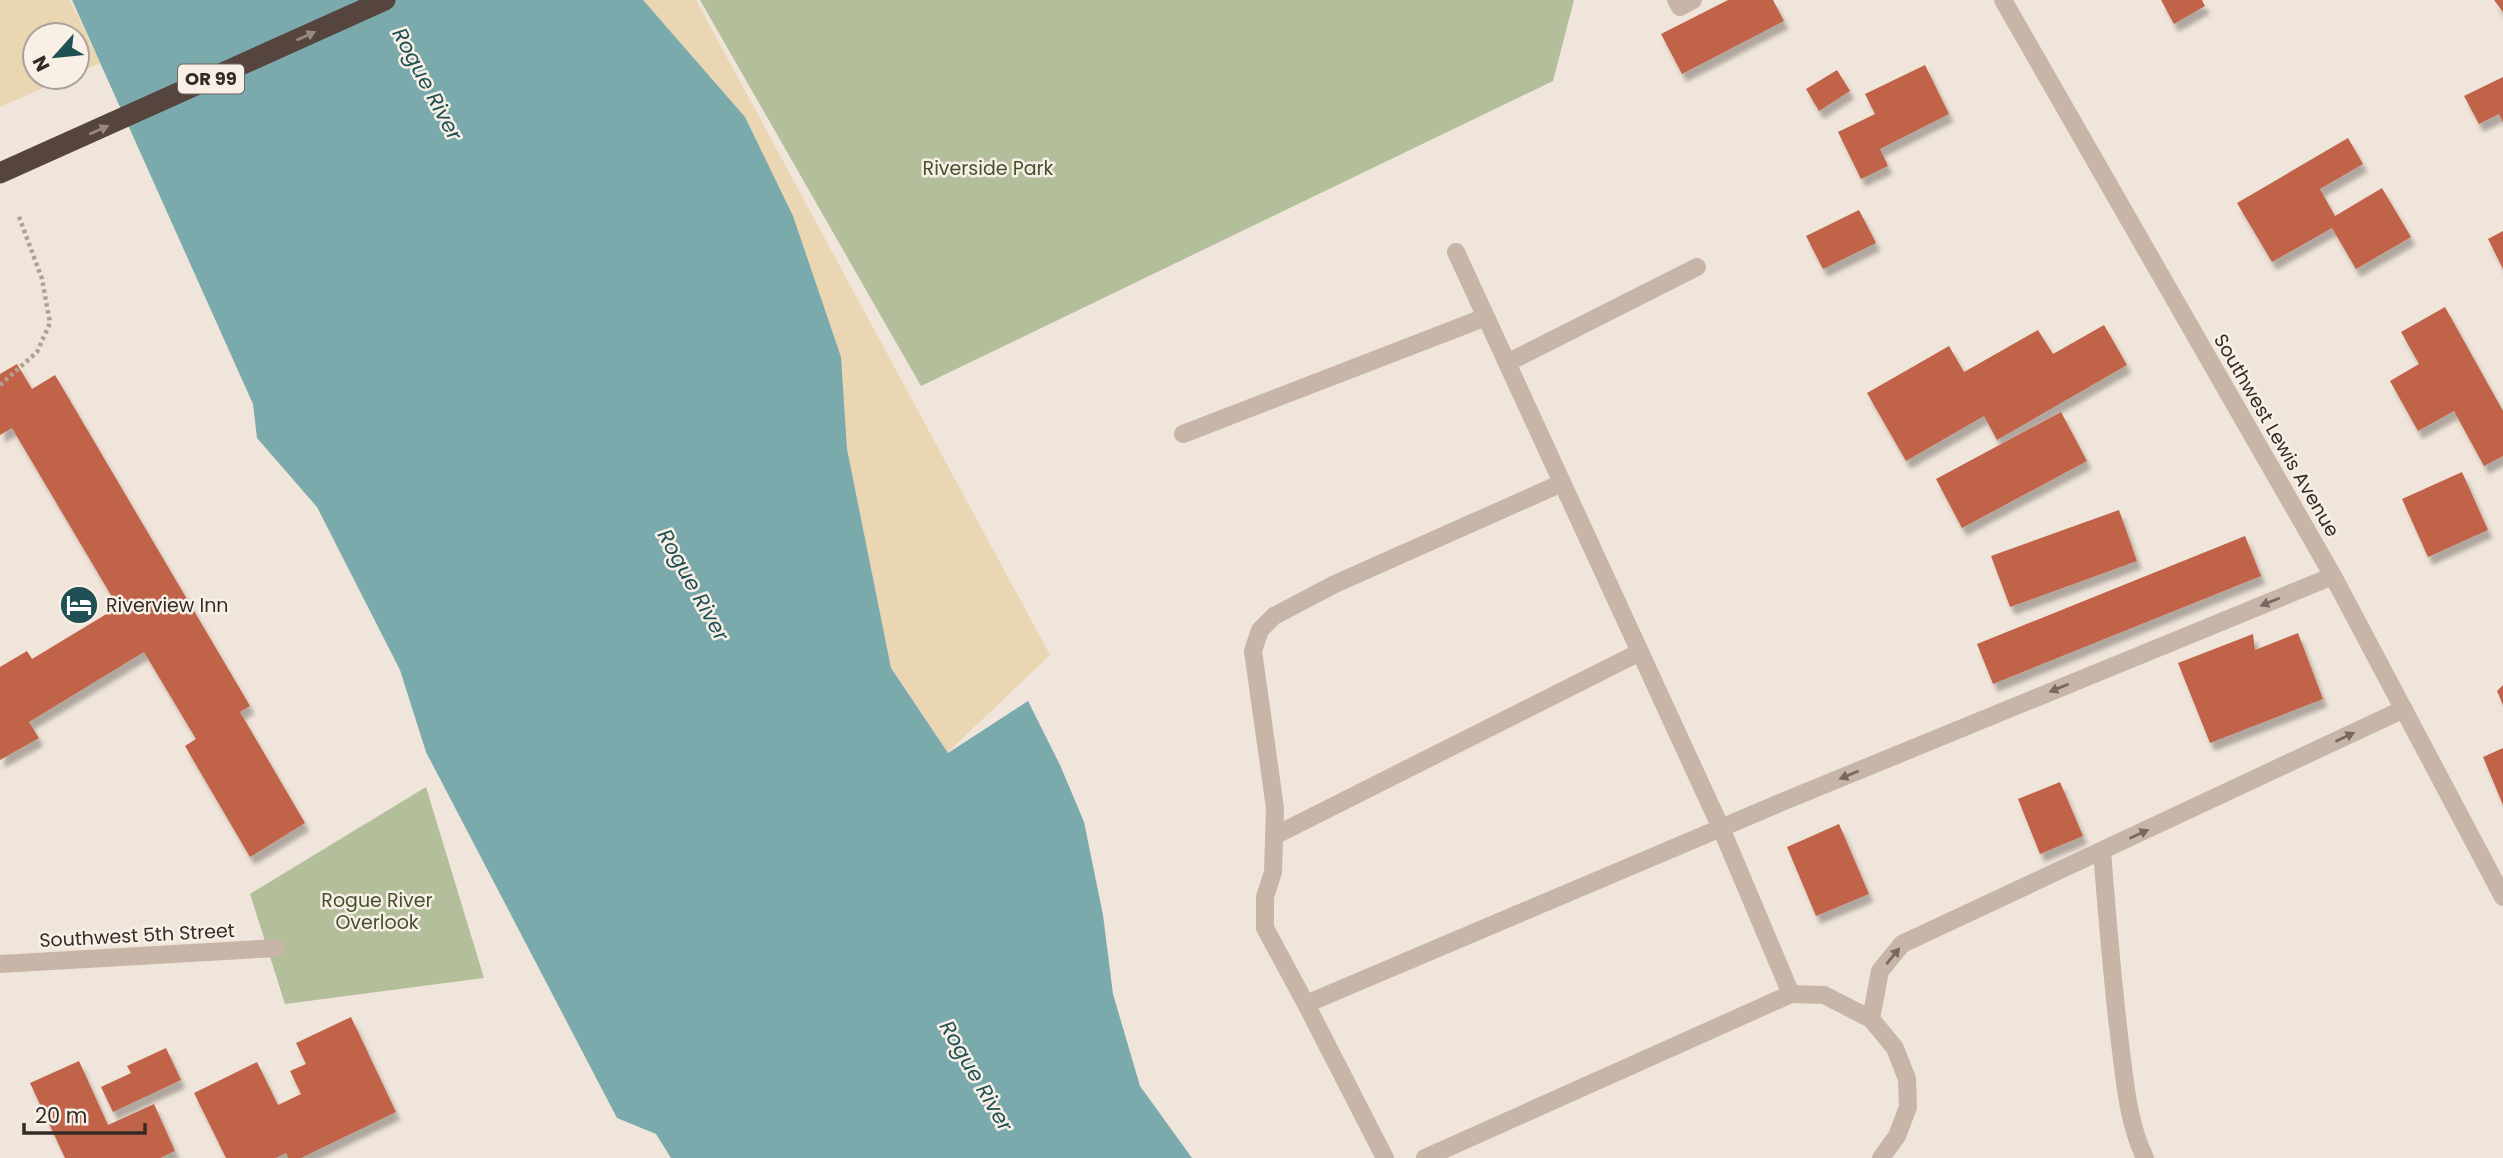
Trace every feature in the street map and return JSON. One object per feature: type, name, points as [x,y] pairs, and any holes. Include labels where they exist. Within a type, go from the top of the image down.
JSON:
[{"type":"highway","name":"OR 99","points":[[0,173],[385,0]]},
{"type":"street","points":[[1676,0],[1680,7],[1693,0]]},
{"type":"street","name":"Southwest Lewis Avenue","points":[[2003,0],[2333,576],[2503,897]]},
{"type":"street","points":[[1456,252],[1721,828],[1791,995]]},
{"type":"street","points":[[1507,363],[1697,267]]},
{"type":"street","points":[[1182,434],[1486,317]]},
{"type":"street","points":[[1385,1158],[1265,928],[1265,897],[1273,872],[1275,808],[1252,651],[1260,630],[1274,616],[1335,583],[1562,483]]},
{"type":"street","points":[[1306,1004],[1721,828],[2333,576]]},
{"type":"street","points":[[1274,836],[1640,652]]},
{"type":"street","points":[[1871,1019],[1880,971],[1902,944],[2404,709]]},
{"type":"street","points":[[2102,851],[2111,968],[2126,1090],[2137,1142],[2145,1158]]},
{"type":"street","name":"Southwest 5th Street","points":[[0,964],[277,948]]},
{"type":"street","points":[[1425,1158],[1791,995],[1824,995],[1871,1019],[1895,1048],[1907,1079],[1908,1107],[1898,1136],[1881,1158]]},
{"type":"path","points":[[0,385],[37,352],[50,323],[42,279],[18,214]]},
{"type":"green space","name":"Riverside Park","points":[[700,0],[1574,0],[1553,81],[921,386]]},
{"type":"green space","name":"Rogue River Overlook","points":[[426,787],[484,978],[285,1004],[250,894]]},
{"type":"sand","points":[[0,0],[70,0],[80,21],[21,21],[21,91],[36,91],[0,107]]},
{"type":"sand","points":[[639,0],[696,0],[1050,655],[947,753],[891,668]]},
{"type":"sand","points":[[91,44],[100,63],[91,67]]},
{"type":"water","name":"Rogue River","points":[[72,0],[643,0],[745,117],[793,216],[841,357],[847,449],[891,668],[948,753],[1028,701],[1060,765],[1084,822],[1103,915],[1113,994],[1140,1086],[1192,1158],[671,1158],[656,1134],[617,1118],[426,752],[400,670],[317,507],[257,438],[253,404],[91,42],[91,21],[81,21]]},
{"type":"building","points":[[1728,0],[1773,0],[1784,21],[1682,74],[1661,34]]},
{"type":"building","points":[[2161,0],[2202,0],[2205,6],[2174,24]]},
{"type":"building","points":[[2494,0],[2503,0],[2503,12]]},
{"type":"building","points":[[1925,65],[1949,114],[1880,149],[1888,166],[1861,179],[1838,132],[1875,114],[1865,94]]},
{"type":"building","points":[[1837,70],[1850,91],[1819,111],[1806,89]]},
{"type":"building","points":[[2503,77],[2503,122],[2499,114],[2479,124],[2464,96]]},
{"type":"building","points":[[2348,138],[2363,164],[2320,189],[2335,216],[2382,188],[2411,237],[2356,269],[2332,228],[2272,262],[2237,203]]},
{"type":"building","points":[[1859,210],[1876,243],[1823,269],[1806,236]]},
{"type":"building","points":[[2503,231],[2503,269],[2488,239]]},
{"type":"building","points":[[2445,307],[2503,411],[2503,456],[2484,466],[2454,411],[2418,431],[2390,381],[2419,364],[2401,332]]},
{"type":"building","points":[[2104,325],[2127,365],[1997,440],[1984,416],[1906,461],[1867,393],[1949,346],[1964,372],[2038,330],[2053,354]]},
{"type":"building","points":[[17,364],[32,389],[55,375],[250,706],[240,712],[305,823],[250,857],[185,746],[196,739],[144,652],[29,722],[39,738],[0,760],[0,667],[27,651],[32,659],[118,607],[12,428],[0,435],[0,374]]},
{"type":"building","points":[[2061,412],[2087,461],[1962,528],[1936,479]]},
{"type":"building","points":[[2462,472],[2488,530],[2428,557],[2402,499]]},
{"type":"building","points":[[2119,510],[2137,561],[2010,607],[1991,556]]},
{"type":"building","points":[[2245,536],[2261,576],[1993,684],[1977,644]]},
{"type":"building","points":[[2298,633],[2323,699],[2210,743],[2178,663],[2253,634],[2255,650]]},
{"type":"building","points":[[2503,685],[2503,705],[2497,691]]},
{"type":"building","points":[[2503,748],[2503,805],[2483,757]]},
{"type":"building","points":[[2060,782],[2083,836],[2040,854],[2018,799]]},
{"type":"building","points":[[1839,824],[1869,894],[1816,916],[1787,847]]},
{"type":"building","points":[[351,1017],[396,1112],[301,1158],[288,1158],[286,1153],[276,1158],[226,1158],[194,1093],[257,1062],[278,1105],[301,1094],[290,1071],[306,1064],[296,1043]]},
{"type":"building","points":[[166,1048],[181,1080],[113,1112],[101,1087],[131,1073],[127,1066]]},
{"type":"building","points":[[79,1061],[108,1125],[154,1104],[175,1151],[160,1158],[65,1158],[30,1083]]},
{"type":"place","name":"Riverview Inn","points":[[79,605]]}]
